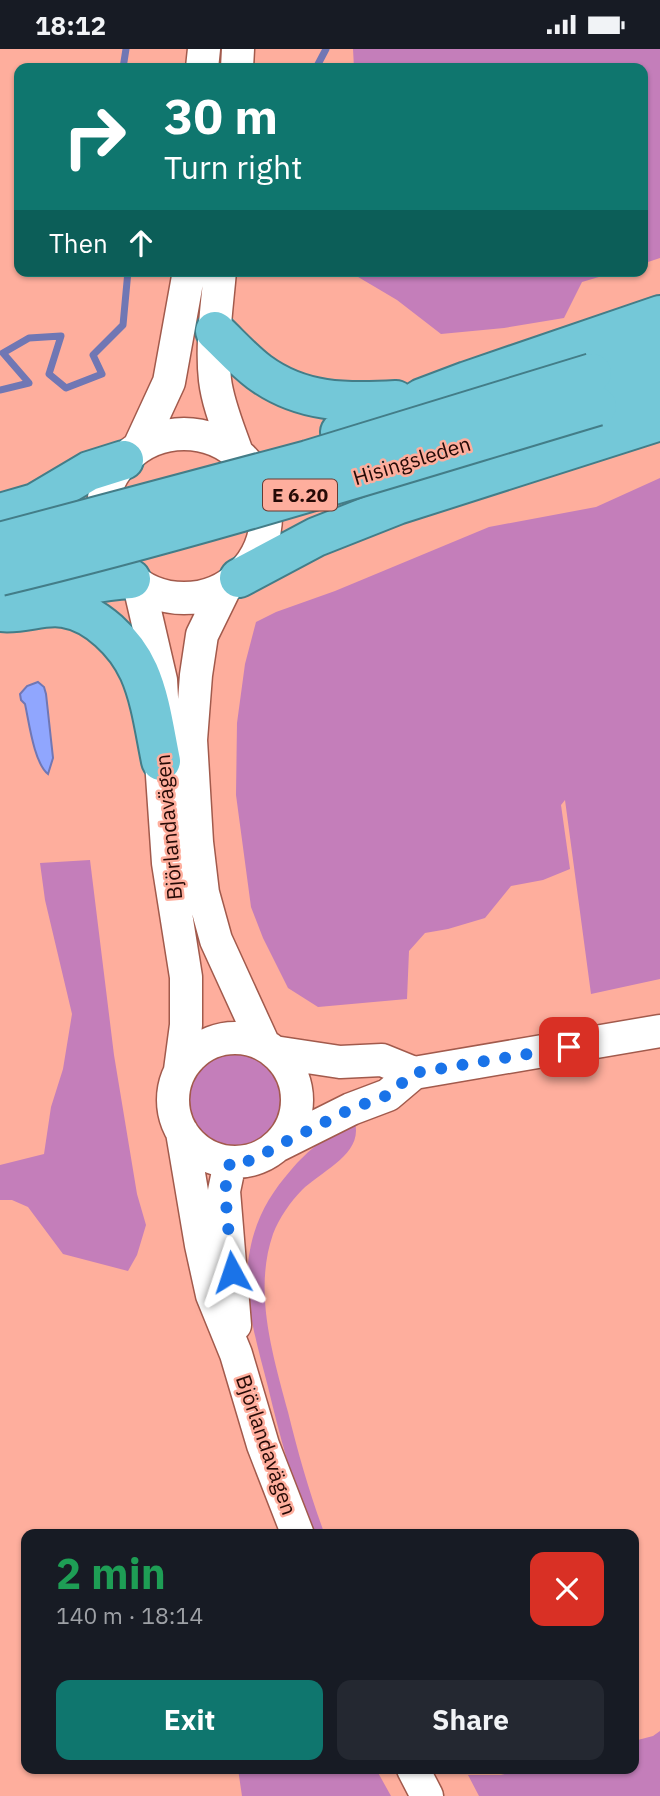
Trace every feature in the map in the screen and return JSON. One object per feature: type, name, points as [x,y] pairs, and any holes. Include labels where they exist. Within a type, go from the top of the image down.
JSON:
[{"type":"highway","points":[[240,456],[291,449],[401,411],[422,398],[660,315]]},
{"type":"highway","points":[[215,331],[260,373],[320,400],[351,403],[422,398]]},
{"type":"highway","name":"Hisingsleden","points":[[0,576],[164,534],[595,389],[660,349]]},
{"type":"highway","name":"Hisingsleden","points":[[0,542],[308,460],[595,389],[660,383]]},
{"type":"highway","points":[[232,583],[316,537],[397,505],[660,421]]},
{"type":"highway","points":[[0,513],[35,503],[89,471],[131,453]]},
{"type":"highway","points":[[0,610],[72,586],[102,580],[135,582]]},
{"type":"highway","points":[[0,610],[16,614],[45,608],[64,608],[99,622],[128,654],[139,671],[161,761]]},
{"type":"street","points":[[131,453],[158,438],[189,434],[220,442],[240,456],[255,474],[263,491],[267,519],[261,547],[252,564],[232,583],[204,596],[181,599],[159,595],[135,582],[113,559],[107,547],[102,521],[104,494],[116,470],[131,453],[169,382],[188,277]]},
{"type":"street","points":[[220,277],[215,331],[215,380],[220,403],[240,456]]},
{"type":"street","name":"Björlandavägen","points":[[135,582],[161,680],[161,761],[168,863],[186,977],[186,1025],[180,1070]]},
{"type":"street","name":"Björlandavägen","points":[[232,583],[202,635],[196,675],[191,740],[197,842],[203,893],[216,940],[269,1049]]},
{"type":"street","points":[[414,1073],[382,1060],[340,1062],[269,1049],[237,1038],[217,1041],[198,1050],[180,1070],[172,1098],[182,1132],[195,1148],[207,1156],[230,1162],[245,1162],[351,1109],[388,1095],[414,1073],[660,1031]]},
{"type":"street","points":[[269,1049],[289,1070],[296,1092],[295,1115],[277,1146]]},
{"type":"street","name":"Björlandavägen","points":[[182,1132],[212,1295],[236,1354],[263,1445],[296,1529]]},
{"type":"street","name":"Björlandavägen","points":[[230,1162],[225,1191],[236,1354]]},
{"type":"street","points":[[416,1774],[427,1796]]},
{"type":"shaded area","points":[[353,49],[660,49],[660,258],[648,262],[648,63],[354,63]]},
{"type":"shaded area","points":[[358,277],[599,277],[582,282],[564,318],[504,328],[441,334],[397,300]]},
{"type":"shaded area","points":[[660,478],[660,979],[591,994],[565,800],[561,805],[570,869],[543,880],[511,886],[485,918],[425,933],[409,951],[407,999],[318,1007],[288,988],[251,907],[236,795],[237,723],[245,664],[256,622],[489,527],[596,507]]},
{"type":"shaded area","points":[[90,860],[114,1055],[137,1194],[146,1225],[137,1255],[128,1271],[63,1254],[28,1207],[12,1200],[0,1200],[0,1165],[44,1154],[51,1107],[63,1069],[72,1014],[45,900],[40,863]]},
{"type":"shaded area","points":[[235,1051],[254,1055],[271,1065],[281,1082],[285,1101],[281,1120],[271,1137],[254,1147],[235,1151],[216,1147],[199,1137],[189,1120],[185,1101],[189,1082],[199,1065],[216,1055]]},
{"type":"shaded area","points":[[355,1123],[353,1144],[339,1161],[302,1190],[282,1216],[273,1234],[265,1278],[271,1346],[305,1474],[323,1529],[311,1529],[277,1424],[259,1353],[249,1301],[248,1267],[256,1227],[277,1188],[297,1163],[338,1131]]},
{"type":"shaded area","points":[[660,1731],[660,1796],[479,1796],[468,1775],[639,1774],[639,1740]]},
{"type":"shaded area","points":[[239,1774],[379,1774],[391,1796],[242,1796]]},
{"type":"water","points":[[38,682],[44,687],[46,694],[53,758],[48,774],[39,761],[20,694],[27,686]]},
{"type":"waterway","points":[[124,63],[126,49]]},
{"type":"waterway","points":[[319,63],[326,49]]},
{"type":"waterway","points":[[0,390],[29,383],[3,353],[29,338],[61,336],[49,374],[66,388],[102,374],[93,355],[123,325],[127,277]]},
{"type":"route","points":[[232,1272],[225,1191],[230,1162],[245,1162],[257,1158],[351,1109],[388,1095],[414,1073],[569,1047]]}]
